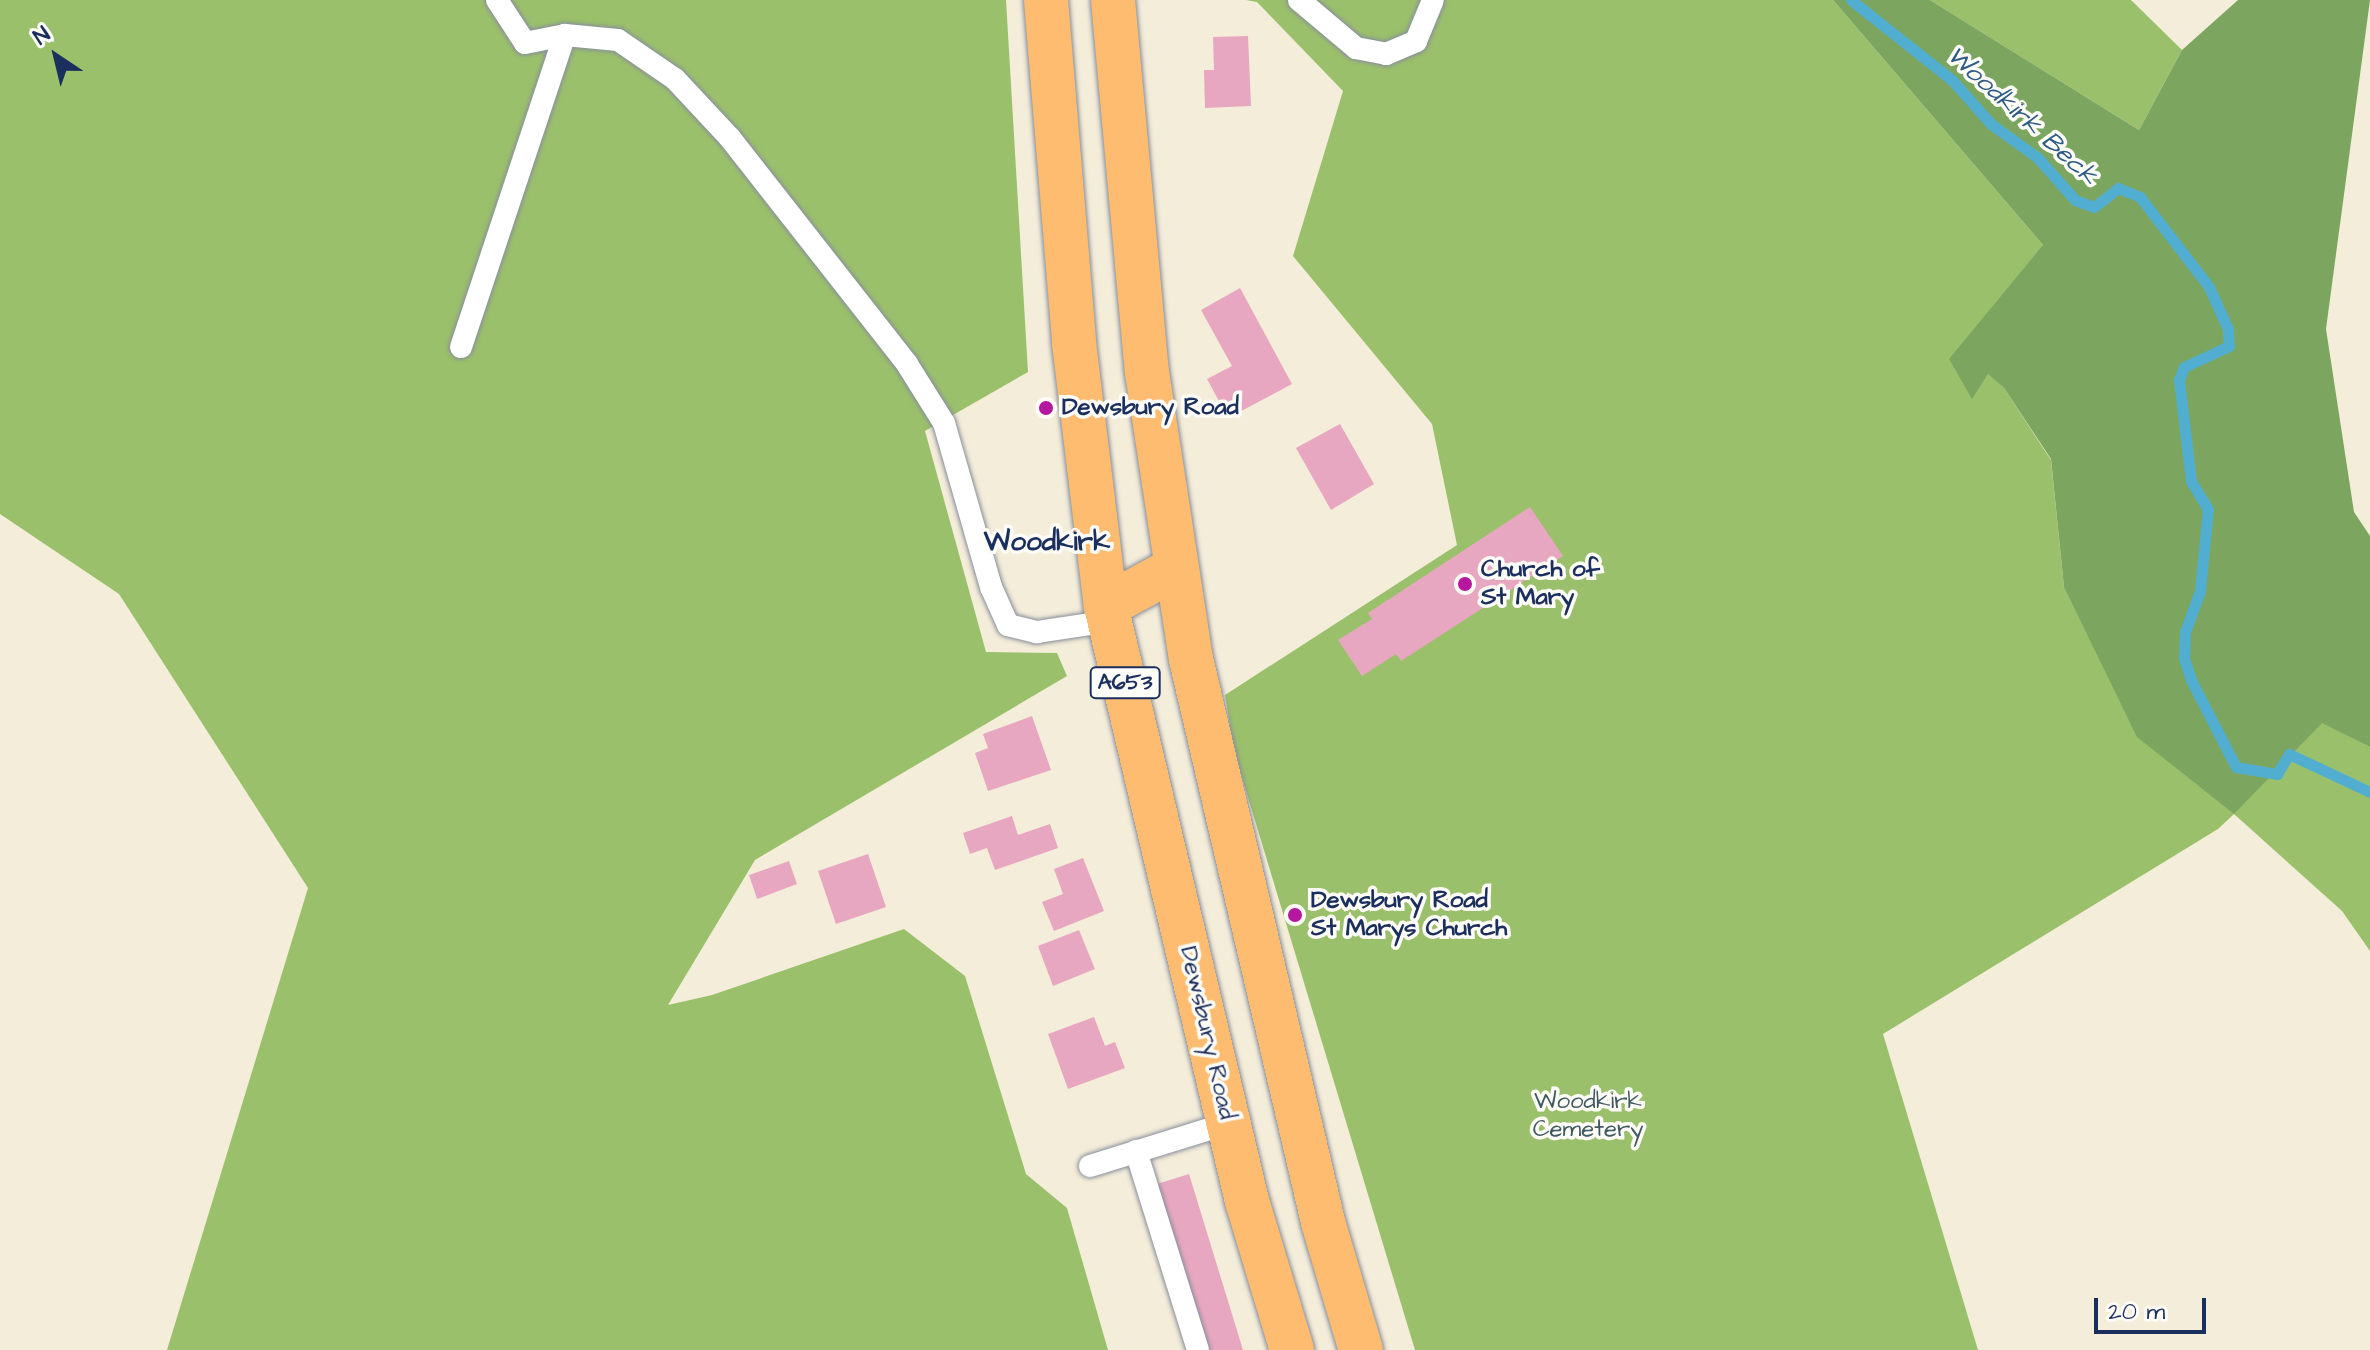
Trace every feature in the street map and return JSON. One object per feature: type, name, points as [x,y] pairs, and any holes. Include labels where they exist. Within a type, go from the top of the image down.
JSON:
[{"type":"main road","name":"Dewsbury Road","points":[[1046,0],[1074,343],[1108,614],[1229,1123],[1292,1350]]},
{"type":"main road","name":"A653","points":[[1113,0],[1147,372],[1191,659],[1323,1222],[1361,1350]]},
{"type":"main road","points":[[1108,614],[1176,568]]},
{"type":"lane","points":[[497,0],[525,43],[565,35],[618,40],[675,79],[730,138],[907,364],[944,423],[991,587],[1008,625],[1037,632],[1108,614]]},
{"type":"lane","points":[[1299,0],[1356,48],[1386,54],[1416,41],[1433,0]]},
{"type":"lane","points":[[461,347],[565,35]]},
{"type":"lane","points":[[1090,1166],[1229,1123]]},
{"type":"lane","points":[[1136,1151],[1198,1350]]},
{"type":"green space","points":[[0,0],[1006,0],[1028,372],[925,431],[986,652],[1057,653],[1067,676],[755,860],[668,1005],[712,995],[904,929],[965,976],[1026,1174],[1067,1208],[1108,1350],[167,1350],[308,888],[119,594],[0,514]]},
{"type":"green space","name":"Woodkirk Cemetery","points":[[1246,0],[1833,0],[2043,245],[1972,398],[1988,373],[2004,388],[2051,460],[2064,587],[2370,747],[2370,951],[2342,911],[2234,814],[2218,829],[1883,1034],[1978,1350],[1415,1350],[1234,751],[1225,695],[1457,545],[1432,424],[1293,256],[1343,91],[1257,2]]},
{"type":"green space","points":[[1833,0],[1930,0],[2139,130],[2182,50],[2238,0],[2370,0],[2326,329],[2354,512],[2370,536],[2370,747],[2322,723],[2234,814],[2137,737],[2064,587],[2051,459],[2004,388],[1988,374],[1972,399],[1949,359],[2043,245]]},
{"type":"green space","points":[[1930,0],[2131,0],[2182,50],[2139,130]]},
{"type":"building","points":[[1248,36],[1251,106],[1205,108],[1204,70],[1214,70],[1213,37]]},
{"type":"building","points":[[1240,288],[1292,384],[1228,418],[1207,379],[1232,366],[1201,310]]},
{"type":"building","points":[[1340,424],[1374,484],[1331,510],[1296,448]]},
{"type":"building","name":"Church of St Mary","points":[[1530,507],[1563,556],[1401,661],[1396,654],[1362,676],[1338,640],[1372,619],[1368,613]]},
{"type":"building","points":[[1032,716],[1051,770],[988,791],[975,753],[988,748],[983,734]]},
{"type":"building","points":[[1012,816],[1018,835],[1050,824],[1058,848],[995,870],[987,848],[970,854],[963,833]]},
{"type":"building","points":[[868,854],[886,907],[836,924],[818,871]]},
{"type":"building","points":[[1083,858],[1104,911],[1054,931],[1042,902],[1063,894],[1054,869]]},
{"type":"building","points":[[789,861],[797,884],[757,899],[749,875]]},
{"type":"building","points":[[1079,930],[1095,969],[1053,986],[1038,946]]},
{"type":"building","points":[[1094,1017],[1105,1046],[1115,1042],[1125,1068],[1068,1089],[1048,1034]]},
{"type":"building","points":[[1189,1174],[1243,1350],[1208,1350],[1157,1184]]},
{"type":"waterway","name":"Woodkirk Beck","points":[[1851,0],[1952,80],[1991,124],[2038,158],[2075,200],[2094,207],[2118,188],[2140,197],[2209,287],[2228,329],[2229,346],[2184,367],[2179,380],[2191,481],[2208,509],[2200,591],[2185,632],[2184,658],[2191,680],[2236,767],[2277,774],[2289,754],[2370,792]]},
{"type":"place","name":"Dewsbury Road","points":[[1046,408]]},
{"type":"place","name":"Church of St Mary","points":[[1465,584]]},
{"type":"place","name":"Dewsbury Road St Marys Church","points":[[1295,915]]},
{"type":"district","name":"Woodkirk","points":[[1047,542]]}]
